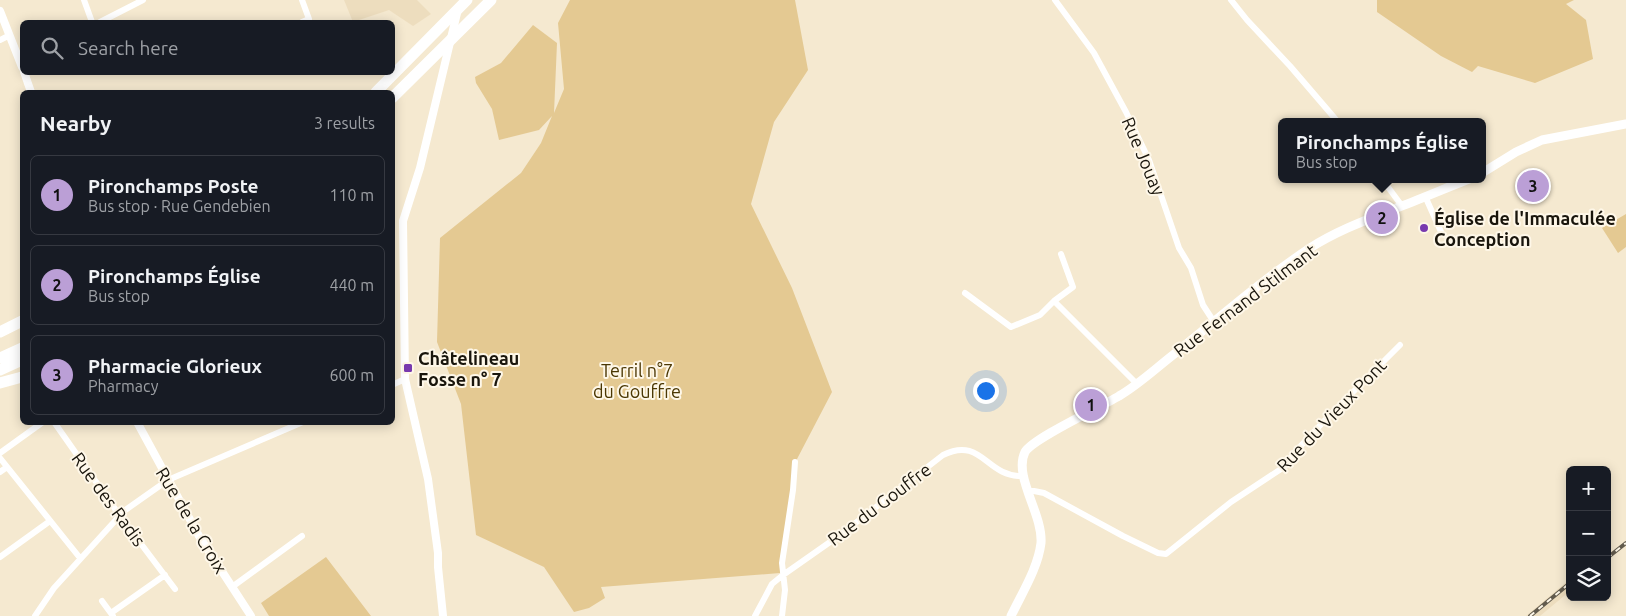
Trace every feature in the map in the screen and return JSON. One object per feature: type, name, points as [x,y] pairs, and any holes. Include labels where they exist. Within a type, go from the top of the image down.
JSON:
[{"type":"highway","points":[[395,73],[467,0]]},
{"type":"highway","points":[[395,95],[491,0]]},
{"type":"highway","points":[[378,90],[393,75]]},
{"type":"highway","points":[[0,332],[20,322]]},
{"type":"highway","points":[[0,358],[20,349]]},
{"type":"highway","points":[[0,370],[20,361]]},
{"type":"highway","points":[[0,383],[20,378]]},
{"type":"main road","points":[[1486,171],[1516,152],[1542,140],[1626,124]]},
{"type":"main road","name":"Rue Fernand Stilmant","points":[[1022,476],[1023,456],[1032,444],[1106,404],[1137,384],[1284,266],[1347,228],[1459,183]]},
{"type":"main road","points":[[1011,616],[1032,573],[1040,544],[1040,531],[1029,491],[1022,476]]},
{"type":"street","points":[[84,0],[91,20]]},
{"type":"street","points":[[104,20],[144,0]]},
{"type":"street","points":[[302,0],[309,19],[307,20]]},
{"type":"street","points":[[443,616],[438,553],[428,480],[405,379],[403,221],[420,168],[460,0]]},
{"type":"street","name":"Rue Jouay","points":[[1055,0],[1094,54],[1130,120],[1149,160],[1179,248],[1191,268],[1203,305],[1214,322]]},
{"type":"street","points":[[1231,0],[1335,118]]},
{"type":"street","points":[[0,11],[20,58]]},
{"type":"street","points":[[0,40],[10,35]]},
{"type":"street","points":[[25,75],[30,90]]},
{"type":"street","points":[[1385,183],[1402,206]]},
{"type":"street","points":[[1425,196],[1442,234]]},
{"type":"street","points":[[965,293],[1011,327],[1018,325],[1040,315],[1054,301],[1073,287],[1061,254]]},
{"type":"street","points":[[1054,301],[1137,384]]},
{"type":"street","name":"Rue du Vieux Pont","points":[[1029,491],[1034,490],[1044,494],[1122,536],[1158,553],[1166,554],[1231,502],[1284,467],[1295,452],[1327,418],[1400,345]]},
{"type":"street","points":[[395,384],[405,379]]},
{"type":"street","points":[[0,453],[39,425]]},
{"type":"street","name":"Rue des Radis","points":[[56,425],[120,516],[175,589]]},
{"type":"street","name":"Rue de la Croix","points":[[138,425],[199,536],[252,616]]},
{"type":"street","points":[[39,614],[54,588],[120,516],[168,480],[296,425]]},
{"type":"street","name":"Rue du Gouffre","points":[[755,616],[772,584],[950,452],[970,450],[1001,472],[1013,476],[1022,476]]},
{"type":"street","points":[[0,458],[80,558]]},
{"type":"street","points":[[782,616],[785,590],[782,563],[793,490],[794,462]]},
{"type":"street","points":[[0,472],[7,467]]},
{"type":"street","points":[[0,557],[50,522]]},
{"type":"street","points":[[232,587],[302,536]]},
{"type":"street","points":[[102,601],[112,614],[165,575]]},
{"type":"shaded area","points":[[344,0],[417,0],[431,14],[413,26],[389,10],[359,20],[352,20]]},
{"type":"shaded area","points":[[1566,582],[1566,594],[1540,616],[1526,616]]},
{"type":"green space","name":"Terril n°7 du Gouffre","points":[[570,0],[795,0],[808,70],[774,122],[751,204],[792,288],[832,392],[797,459],[780,573],[601,587],[605,598],[589,608],[574,612],[544,567],[476,535],[461,404],[437,342],[440,238],[521,173],[541,143],[552,116],[539,130],[499,140],[492,109],[476,83],[475,77],[501,63],[533,25],[557,43],[554,113],[564,89],[558,23]]},
{"type":"green space","points":[[1377,0],[1574,0],[1566,4],[1586,20],[1593,59],[1535,83],[1478,66],[1472,72],[1441,56],[1377,12]]},
{"type":"green space","points":[[1626,214],[1626,247],[1618,253],[1602,228]]},
{"type":"green space","points":[[326,557],[371,616],[269,616],[261,603]]},
{"type":"railway","points":[[1610,556],[1626,543]]},
{"type":"railway","points":[[1530,616],[1566,586]]},
{"type":"place","name":"Pharmacie Glorieux","points":[[1533,186]]},
{"type":"place","name":"Pironchamps Église","points":[[1382,218]]},
{"type":"place","name":"Église de l'Immaculée Conception","points":[[1424,228]]},
{"type":"place","name":"Châtelineau Fosse n° 7","points":[[408,368]]},
{"type":"place","name":"Pironchamps Poste","points":[[1091,405]]}]
